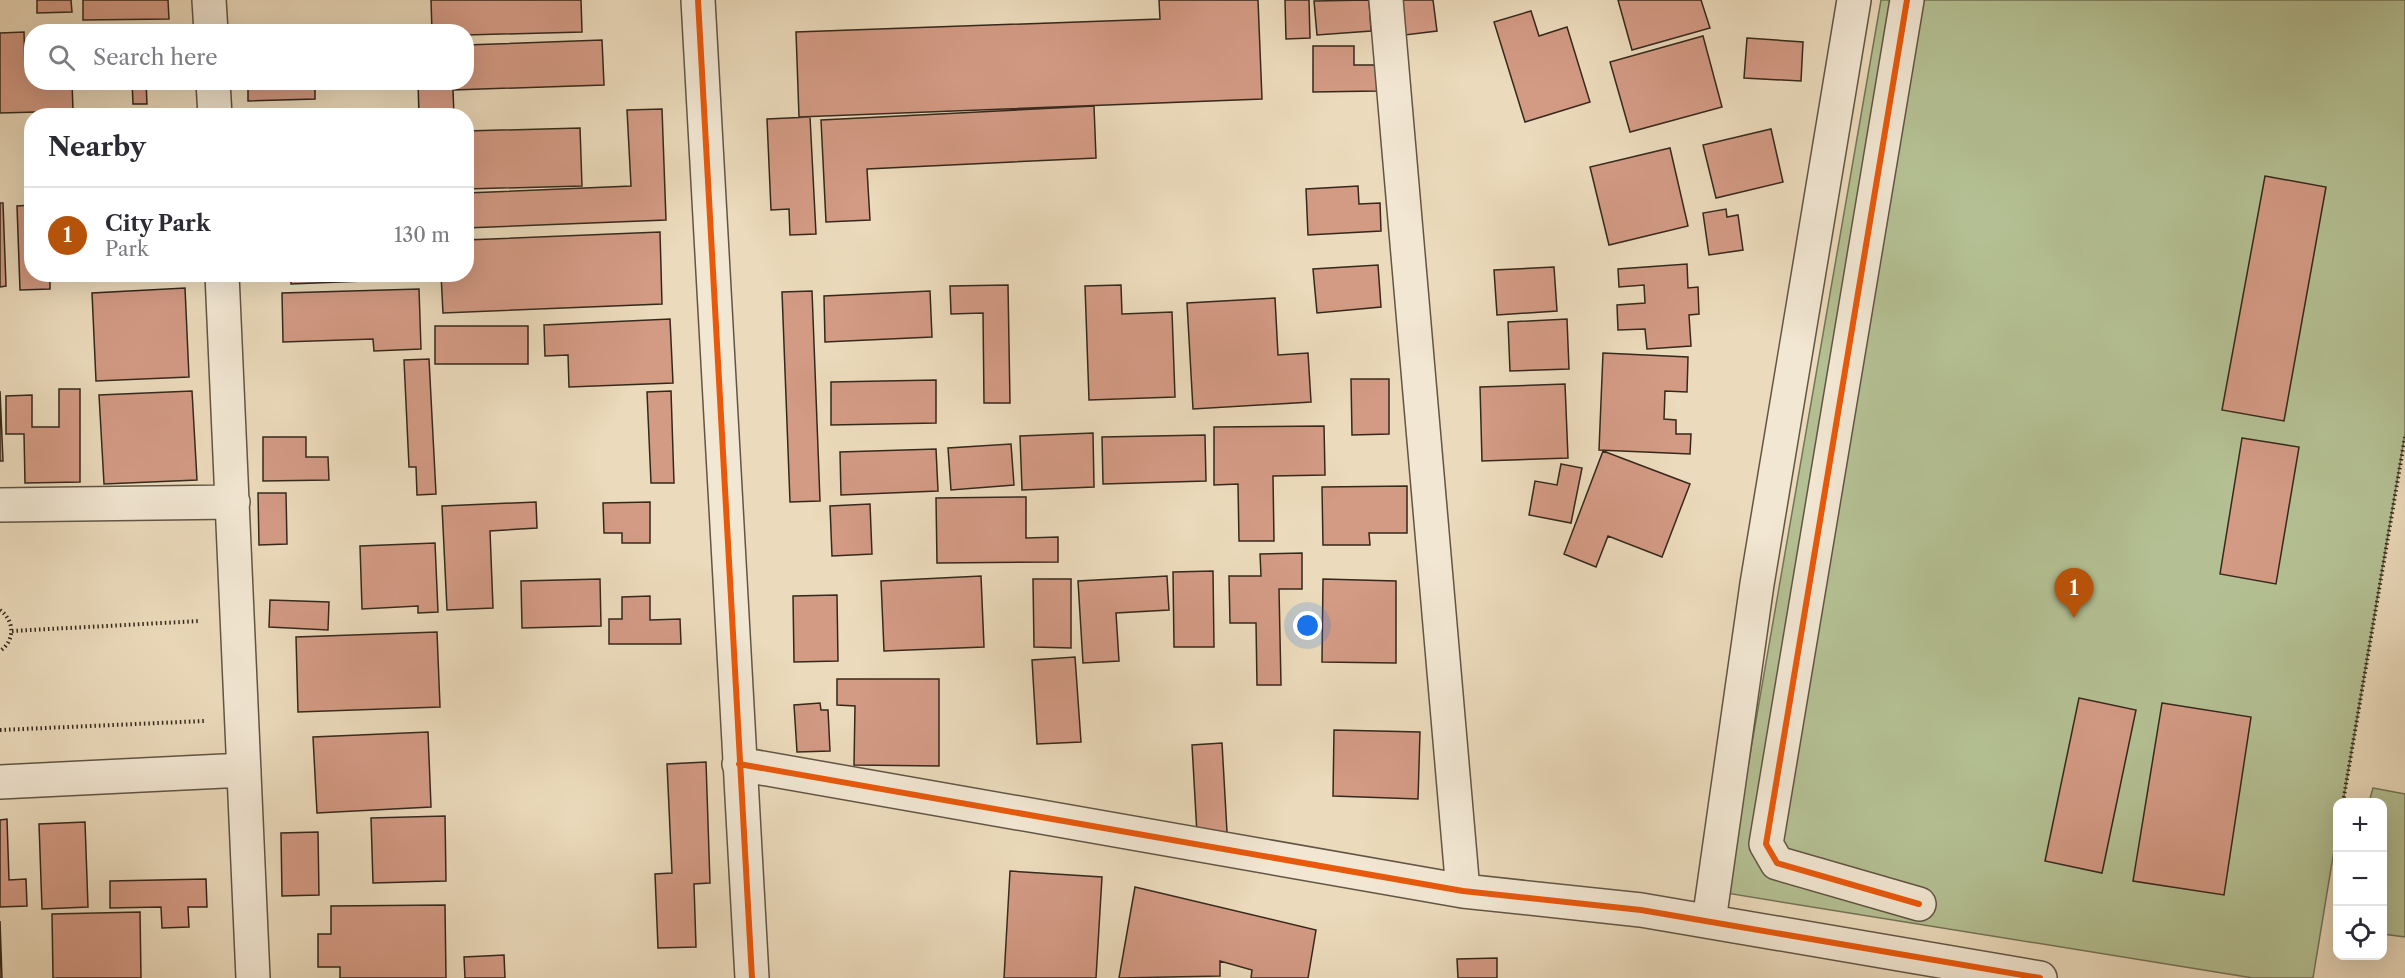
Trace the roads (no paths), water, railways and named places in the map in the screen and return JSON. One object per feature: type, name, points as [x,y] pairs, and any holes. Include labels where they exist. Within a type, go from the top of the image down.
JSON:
[{"type":"street","points":[[209,0],[210,24]]},
{"type":"street","points":[[698,0],[752,978]]},
{"type":"street","points":[[1386,0],[1463,891]]},
{"type":"street","points":[[1709,921],[1757,584],[1854,0]]},
{"type":"street","points":[[1907,0],[1766,844],[1777,863],[1919,904]]},
{"type":"street","points":[[213,90],[215,108]]},
{"type":"street","points":[[222,282],[253,978]]},
{"type":"street","points":[[0,505],[233,502]]},
{"type":"street","points":[[739,764],[1463,891],[1641,910],[1709,921],[1958,971],[2040,978]]},
{"type":"street","points":[[0,782],[244,770]]},
{"type":"place","name":"City Park","points":[[2074,618]]}]
